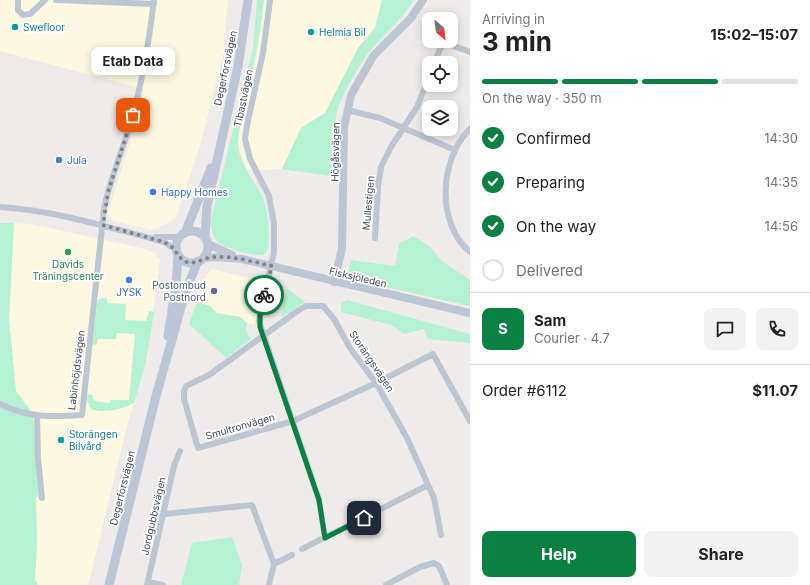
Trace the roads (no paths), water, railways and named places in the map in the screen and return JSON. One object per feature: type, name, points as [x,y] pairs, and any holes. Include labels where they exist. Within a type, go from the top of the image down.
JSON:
[{"type":"main road","name":"Degerforsvägen","points":[[207,240],[207,206],[220,140],[239,59],[248,0]]},
{"type":"main road","name":"Degerforsvägen","points":[[182,235],[220,140]]},
{"type":"main road","points":[[194,231],[207,240],[208,251],[201,260],[188,263],[177,252],[176,242],[182,235],[194,231]]},
{"type":"main road","name":"Degerforsvägen","points":[[156,396],[172,312],[177,252]]},
{"type":"main road","name":"Degerforsvägen","points":[[109,585],[156,396],[186,290],[201,260]]},
{"type":"street","points":[[18,0],[18,10],[23,15],[30,14],[45,0]]},
{"type":"street","points":[[56,0],[154,2],[146,61],[135,106],[108,192],[103,225]]},
{"type":"street","name":"Tibastvägen","points":[[270,0],[263,53],[245,139],[250,159],[266,188],[272,208],[275,239],[272,266],[259,321],[319,500],[325,538]]},
{"type":"street","name":"Högåsvägen","points":[[334,282],[342,249],[344,127],[351,95],[369,63],[382,46],[411,18],[423,0]]},
{"type":"street","points":[[437,56],[444,44],[470,52]]},
{"type":"street","name":"Mullestigen","points":[[375,238],[379,176],[385,159],[419,103],[423,92]]},
{"type":"street","points":[[347,110],[380,118],[455,150]]},
{"type":"street","points":[[470,129],[455,150],[446,186],[445,201],[447,217],[456,237],[470,252]]},
{"type":"street","points":[[0,207],[44,211],[103,225],[164,242],[177,252]]},
{"type":"street","name":"Labinhöjdsvägen","points":[[37,416],[82,415],[103,225]]},
{"type":"street","points":[[147,237],[182,235]]},
{"type":"street","name":"Fisksjöleden","points":[[207,240],[242,260]]},
{"type":"street","name":"Fisksjöleden","points":[[201,260],[217,256],[242,260],[470,313]]},
{"type":"street","name":"Storängsvägen","points":[[186,386],[209,375],[306,306],[323,306],[334,318],[344,339],[376,383],[407,438],[434,498],[441,535]]},
{"type":"street","name":"Smultronvägen","points":[[186,386],[184,391],[184,399],[198,448],[293,421],[376,383],[433,354],[470,421]]},
{"type":"street","points":[[0,404],[17,412],[37,416],[42,498]]},
{"type":"street","name":"Jordgubbsvägen","points":[[148,584],[174,466],[180,451]]},
{"type":"street","points":[[302,549],[428,485]]},
{"type":"street","points":[[164,514],[252,505],[274,564],[269,585]]},
{"type":"street","points":[[274,564],[292,554]]},
{"type":"street","points":[[386,585],[424,566],[434,563],[439,566],[447,585]]},
{"type":"street","points":[[148,584],[163,585]]},
{"type":"place","name":"Swefloor","points":[[15,27]]},
{"type":"place","name":"Helmia Bil","points":[[311,32]]},
{"type":"place","name":"Etab Data","points":[[133,115]]},
{"type":"place","name":"Jula","points":[[59,160]]},
{"type":"place","name":"Happy Homes","points":[[153,192]]},
{"type":"place","name":"Davids Träningscenter","points":[[68,252]]},
{"type":"place","name":"JYSK","points":[[129,280]]},
{"type":"place","name":"Postombud Postnord","points":[[214,291]]},
{"type":"place","name":"Storängen Bilvård","points":[[61,440]]}]
